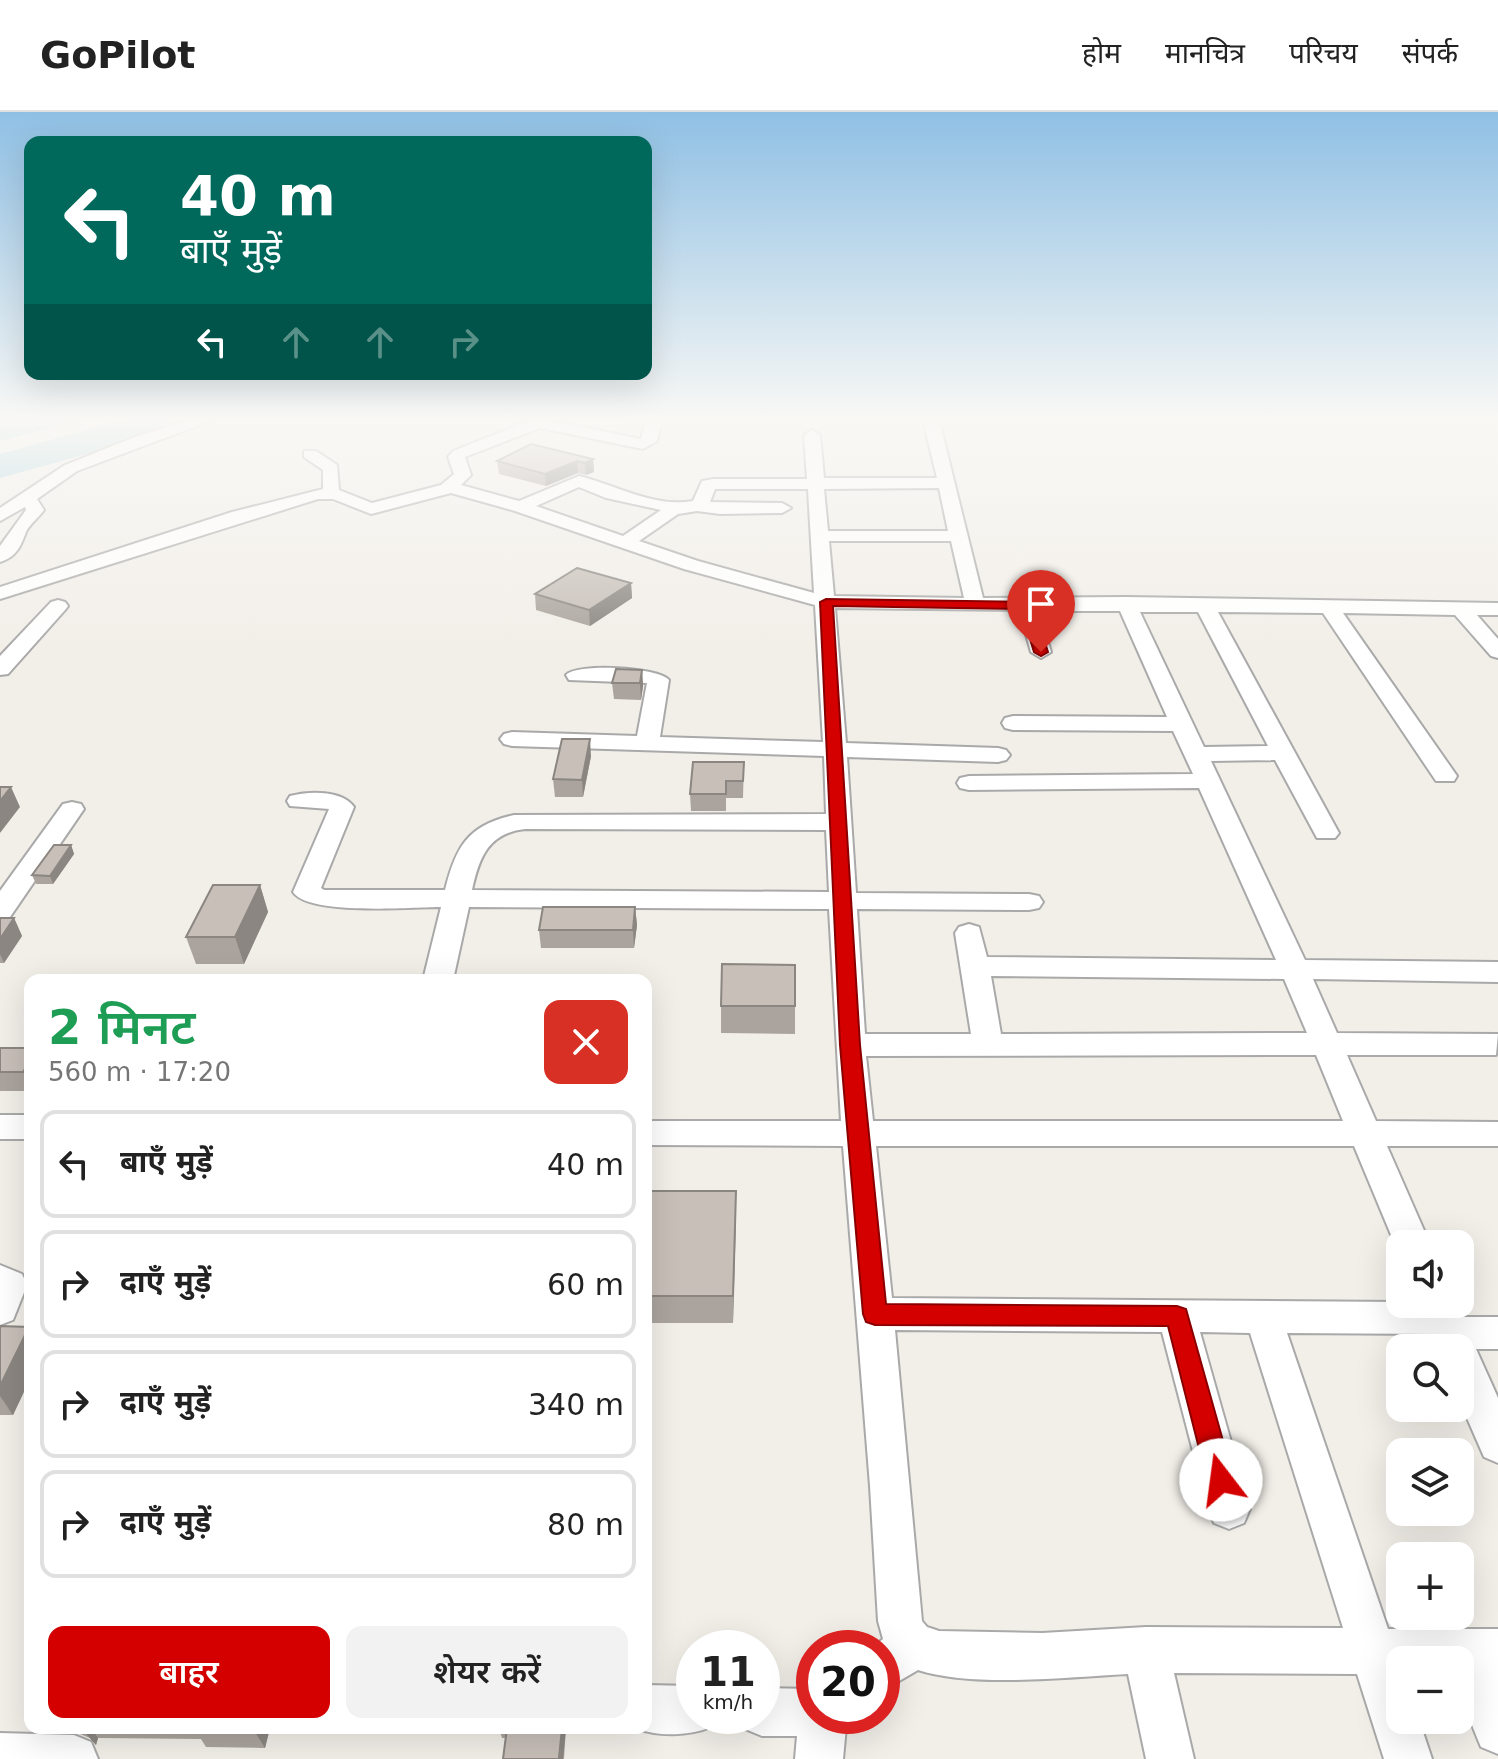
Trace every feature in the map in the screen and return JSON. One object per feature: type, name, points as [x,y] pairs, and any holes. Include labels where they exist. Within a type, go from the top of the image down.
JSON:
[{"type":"street","points":[[0,516],[26,497]]},
{"type":"street","points":[[0,556],[17,540],[16,533],[35,510],[31,497]]},
{"type":"street","points":[[0,593],[238,516],[315,497]]},
{"type":"street","points":[[341,497],[371,509],[417,497]]},
{"type":"street","points":[[488,497],[624,543],[826,602],[1498,609]]},
{"type":"street","points":[[521,507],[544,497]]},
{"type":"street","points":[[624,497],[677,509],[699,506],[720,509],[782,508]]},
{"type":"street","points":[[699,506],[706,497]]},
{"type":"street","points":[[818,497],[850,1045],[860,1132],[900,1621],[905,1637],[900,1651]]},
{"type":"street","points":[[949,497],[975,604]]},
{"type":"street","points":[[624,543],[677,509]]},
{"type":"street","points":[[593,532],[620,515]]},
{"type":"street","points":[[821,536],[957,536]]},
{"type":"street","points":[[1126,603],[1294,968],[1406,1230]]},
{"type":"street","points":[[1027,605],[1041,652]]},
{"type":"street","points":[[1204,605],[1326,833]]},
{"type":"street","points":[[0,669],[58,606]]},
{"type":"street","points":[[1328,606],[1445,776]]},
{"type":"street","points":[[1460,608],[1498,652]]},
{"type":"street","points":[[577,675],[646,676],[658,680],[647,744]]},
{"type":"street","points":[[1013,723],[1180,724]]},
{"type":"street","points":[[512,739],[998,755]]},
{"type":"street","points":[[1193,754],[1284,753]]},
{"type":"street","points":[[969,783],[1206,781]]},
{"type":"street","points":[[299,801],[335,802],[342,807],[306,892],[329,899],[1029,902]]},
{"type":"street","points":[[0,911],[72,809]]},
{"type":"street","points":[[439,974],[466,860],[475,843],[496,825],[510,822],[839,822]]},
{"type":"street","points":[[969,933],[988,1044]]},
{"type":"street","points":[[974,966],[1498,972]]},
{"type":"street","points":[[850,1045],[1496,1044]]},
{"type":"street","points":[[0,1127],[24,1127]]},
{"type":"street","points":[[652,1133],[1498,1134]]},
{"type":"street","points":[[0,1280],[9,1285],[0,1309]]},
{"type":"street","points":[[875,1314],[1263,1316],[1450,1332],[1498,1333]]},
{"type":"street","points":[[1177,1316],[1229,1509]]},
{"type":"street","points":[[1263,1316],[1408,1759]]},
{"type":"street","points":[[1450,1332],[1498,1444]]},
{"type":"street","points":[[1146,1650],[1170,1759]]},
{"type":"street","points":[[900,1657],[1146,1650],[1483,1652],[1498,1730]]},
{"type":"street","points":[[652,1709],[676,1710]]},
{"type":"street","points":[[819,1759],[821,1734]]},
{"type":"street","points":[[0,1757],[74,1759]]},
{"type":"building","points":[[577,568],[631,583],[589,610],[535,594]]},
{"type":"building","points":[[616,669],[642,670],[640,683],[612,683]]},
{"type":"building","points":[[562,739],[590,739],[582,780],[553,779]]},
{"type":"building","points":[[693,762],[744,762],[743,781],[726,781],[726,794],[690,794]]},
{"type":"building","points":[[0,787],[11,787],[0,801]]},
{"type":"building","points":[[54,845],[71,845],[50,876],[32,875]]},
{"type":"building","points":[[213,885],[260,885],[235,937],[186,937]]},
{"type":"building","points":[[543,907],[635,907],[633,930],[539,930]]},
{"type":"building","points":[[0,918],[14,918],[0,939]]},
{"type":"building","points":[[722,964],[795,965],[795,1006],[721,1006]]},
{"type":"building","points":[[0,1048],[24,1048],[23,1072],[0,1072]]},
{"type":"building","points":[[652,1191],[736,1191],[733,1296],[652,1296]]},
{"type":"building","points":[[0,1326],[24,1327],[24,1337],[0,1386]]},
{"type":"building","points":[[506,1734],[561,1734],[559,1758],[563,1759],[503,1759]]},
{"type":"route","points":[[1041,652],[1027,605],[826,602],[850,1045],[875,1314],[1177,1316],[1221,1480]]}]
